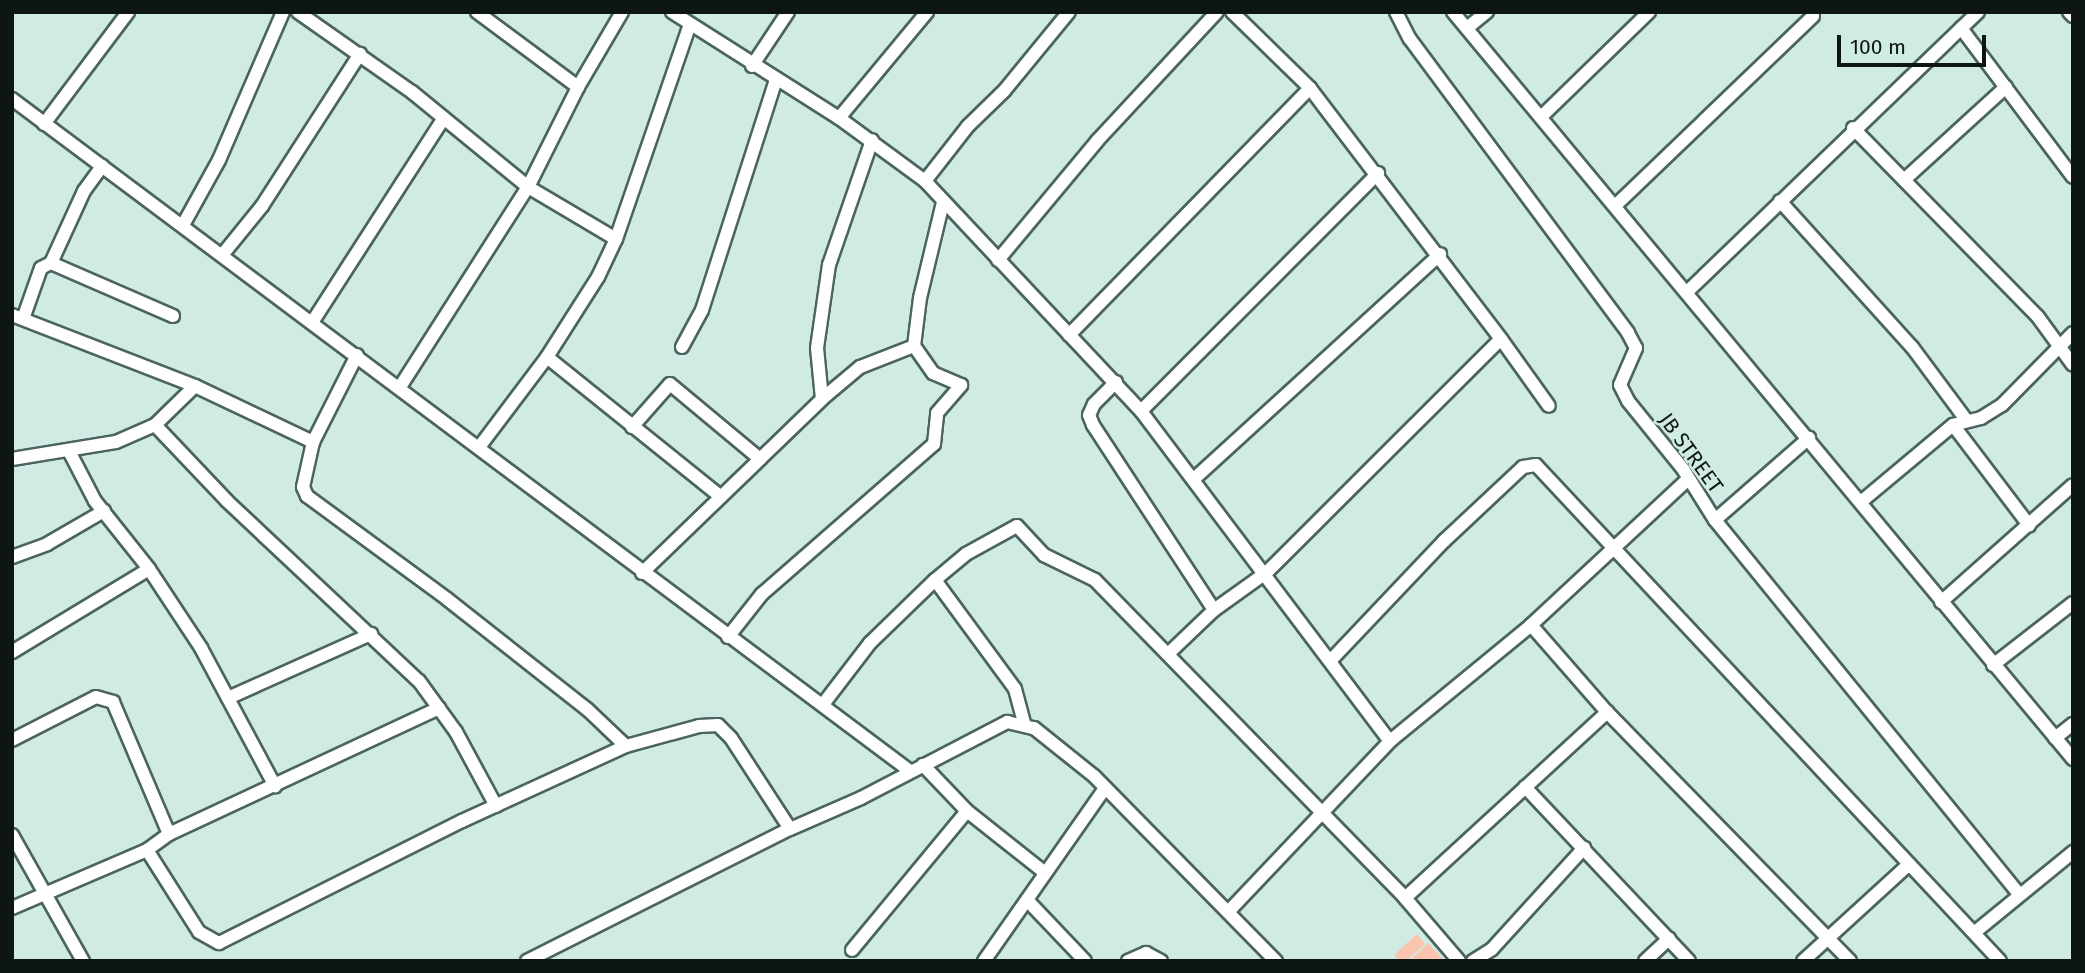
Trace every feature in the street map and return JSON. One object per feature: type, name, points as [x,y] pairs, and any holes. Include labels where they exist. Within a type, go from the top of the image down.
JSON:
[{"type":"street","points":[[44,124],[128,12]]},
{"type":"street","points":[[183,225],[219,160],[283,12]]},
{"type":"street","points":[[298,12],[360,54],[528,187],[616,239]]},
{"type":"street","points":[[477,12],[578,87]]},
{"type":"street","points":[[400,387],[528,187],[578,87],[622,12]]},
{"type":"street","points":[[672,12],[752,66],[872,140],[925,181],[1141,411],[1267,572],[1390,741]]},
{"type":"street","points":[[752,66],[788,12]]},
{"type":"street","points":[[839,118],[927,12]]},
{"type":"street","points":[[925,181],[968,126],[1004,91],[1069,12]]},
{"type":"street","points":[[998,260],[1107,131],[1217,12]]},
{"type":"street","points":[[1231,12],[1310,88],[1440,254],[1549,406]]},
{"type":"street","name":"JB STREET","points":[[1396,12],[1410,39],[1628,333],[1636,348],[1620,386],[1715,520],[2019,894]]},
{"type":"street","points":[[1453,12],[1862,501],[1993,665],[2073,759]]},
{"type":"street","points":[[1467,28],[1487,12]]},
{"type":"street","points":[[1541,117],[1649,12]]},
{"type":"street","points":[[1688,292],[1853,128],[1978,12]]},
{"type":"street","points":[[1616,205],[1813,16]]},
{"type":"street","points":[[480,446],[547,357],[598,278],[616,239],[690,24]]},
{"type":"street","points":[[1961,28],[2073,177]]},
{"type":"street","points":[[223,254],[262,206],[360,54]]},
{"type":"street","points":[[682,347],[702,310],[776,79]]},
{"type":"street","points":[[1069,335],[1310,88]]},
{"type":"street","points":[[1905,180],[2006,88]]},
{"type":"street","points":[[12,99],[480,446],[728,637],[824,703],[910,771]]},
{"type":"street","points":[[313,321],[443,119]]},
{"type":"street","points":[[1853,128],[2038,317],[2073,365]]},
{"type":"street","points":[[822,399],[817,348],[829,265],[872,140]]},
{"type":"street","points":[[102,166],[84,191],[51,263],[41,268],[18,317],[195,386],[313,442]]},
{"type":"street","points":[[1141,411],[1378,173]]},
{"type":"street","points":[[1780,201],[1912,347],[1967,421]]},
{"type":"street","points":[[728,637],[762,594],[934,444],[937,412],[961,385],[933,373],[914,346],[920,298],[943,202]]},
{"type":"street","points":[[1195,478],[1440,254]]},
{"type":"street","points":[[51,263],[173,316]]},
{"type":"street","points":[[1862,501],[1954,425],[2002,405],[2073,333]]},
{"type":"street","points":[[1168,654],[1214,610],[1267,572],[1501,338]]},
{"type":"street","points":[[642,573],[822,399],[860,367],[914,346]]},
{"type":"street","points":[[357,355],[313,442],[303,487],[307,496],[447,599],[588,709],[626,746]]},
{"type":"street","points":[[547,357],[720,497]]},
{"type":"street","points":[[1116,382],[1094,404],[1089,415],[1093,425],[1214,610]]},
{"type":"street","points":[[632,427],[670,384],[760,459]]},
{"type":"street","points":[[12,460],[116,442],[155,425],[195,386]]},
{"type":"street","points":[[155,425],[227,501],[419,681],[439,708],[496,806]]},
{"type":"street","points":[[1954,425],[2029,525]]},
{"type":"street","points":[[1715,520],[1809,438]]},
{"type":"street","points":[[69,451],[104,511],[149,569],[228,698],[275,786]]},
{"type":"street","points":[[1332,659],[1444,541],[1523,467],[1536,465],[2000,961]]},
{"type":"street","points":[[1228,912],[1390,741],[1531,625],[1688,479]]},
{"type":"street","points":[[1941,601],[2073,485]]},
{"type":"street","points":[[12,557],[47,544],[104,511]]},
{"type":"street","points":[[824,703],[870,643],[935,580],[966,555],[1017,526],[1044,555],[1095,580],[1405,898],[1456,960]]},
{"type":"street","points":[[12,652],[149,569]]},
{"type":"street","points":[[935,580],[1015,689],[1024,723]]},
{"type":"street","points":[[1993,665],[2073,603]]},
{"type":"street","points":[[1531,625],[1607,712],[1829,936],[1850,961]]},
{"type":"street","points":[[228,698],[371,634]]},
{"type":"street","points":[[12,740],[96,697],[113,702],[169,834]]},
{"type":"street","points":[[12,908],[147,850],[169,834],[439,708]]},
{"type":"street","points":[[1405,898],[1607,712]]},
{"type":"street","points":[[527,961],[790,829],[861,798],[989,728],[1007,722],[1024,723],[1045,735],[1105,788],[1276,961]]},
{"type":"street","points":[[2055,738],[2073,724]]},
{"type":"street","points":[[147,850],[199,932],[219,943],[496,806],[626,746],[699,726],[718,725],[731,738],[790,829]]},
{"type":"street","points":[[923,765],[967,811],[1044,872]]},
{"type":"street","points":[[984,961],[1105,788]]},
{"type":"street","points":[[1525,788],[1689,961]]},
{"type":"street","points":[[852,950],[967,811]]},
{"type":"street","points":[[12,835],[41,894],[83,961]]},
{"type":"street","points":[[1473,961],[1492,949],[1584,848]]},
{"type":"street","points":[[1975,932],[2073,852]]},
{"type":"street","points":[[1803,961],[1908,865]]},
{"type":"street","points":[[1027,900],[1085,961]]},
{"type":"street","points":[[1645,961],[1669,939]]},
{"type":"street","points":[[1128,961],[1146,953],[1161,961]]},
{"type":"shaded area","points":[[1417,934],[1425,944],[1406,961],[1399,961],[1394,955]]},
{"type":"shaded area","points":[[1428,943],[1445,961],[1409,961]]}]
